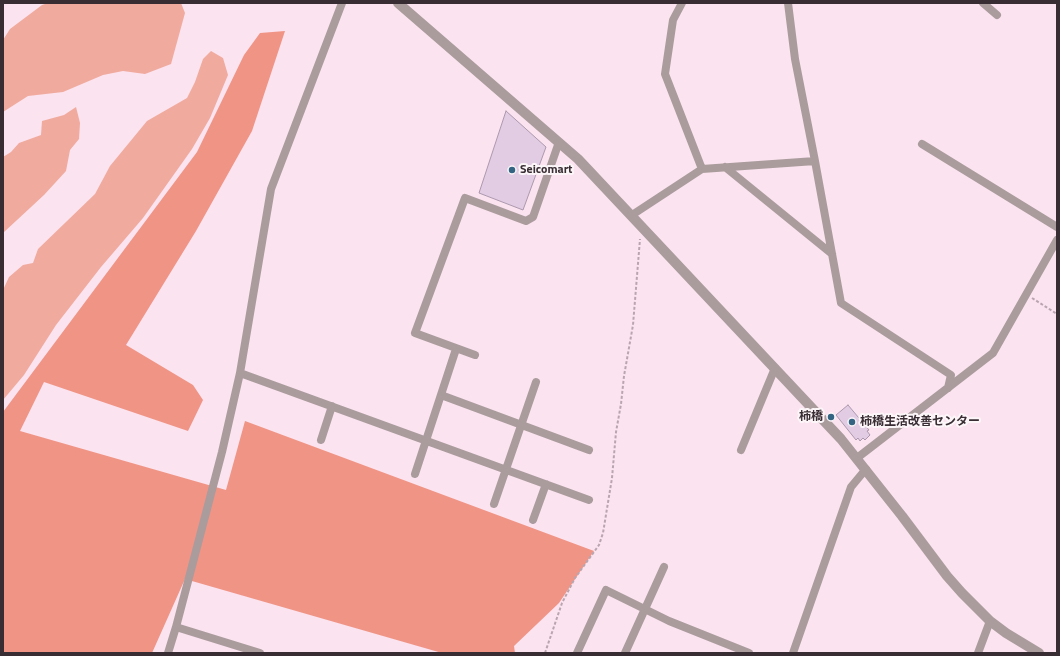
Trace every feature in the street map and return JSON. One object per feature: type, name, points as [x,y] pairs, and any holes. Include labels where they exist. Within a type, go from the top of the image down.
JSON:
[{"type":"street","points":[[168,653],[222,452],[240,372],[271,189],[342,3]]},
{"type":"street","points":[[398,3],[578,159],[775,368],[857,458],[947,576],[990,621],[1038,653]]},
{"type":"street","points":[[682,3],[673,20],[665,74],[702,169]]},
{"type":"street","points":[[788,3],[795,59],[816,161],[841,303],[951,375],[948,388]]},
{"type":"street","points":[[983,3],[997,15]]},
{"type":"street","points":[[475,355],[415,333],[465,198],[526,221],[533,217],[559,142]]},
{"type":"street","points":[[922,144],[1057,227]]},
{"type":"street","points":[[632,216],[702,169],[816,161]]},
{"type":"street","points":[[725,167],[832,254]]},
{"type":"street","points":[[857,458],[993,353],[1057,240]]},
{"type":"street","points":[[415,474],[456,349]]},
{"type":"street","points":[[741,450],[775,368]]},
{"type":"street","points":[[240,372],[589,500]]},
{"type":"street","points":[[494,504],[536,382]]},
{"type":"street","points":[[441,394],[589,450]]},
{"type":"street","points":[[321,440],[332,406]]},
{"type":"street","points":[[793,653],[851,486],[866,469]]},
{"type":"street","points":[[533,520],[546,484]]},
{"type":"street","points":[[625,653],[664,567]]},
{"type":"street","points":[[577,653],[606,590],[669,621],[749,653]]},
{"type":"street","points":[[978,653],[990,621]]},
{"type":"street","points":[[176,627],[260,653]]},
{"type":"path","points":[[545,653],[562,603],[575,578],[599,545],[603,533],[612,478],[616,432],[632,325],[640,224]]},
{"type":"path","points":[[1026,294],[1057,314]]},
{"type":"shaded area","points":[[48,3],[181,3],[185,13],[171,64],[145,74],[123,71],[103,75],[63,92],[28,96],[3,112],[3,40],[10,29],[42,5]]},
{"type":"shaded area","points":[[285,31],[252,131],[196,231],[126,345],[193,385],[203,400],[188,431],[44,382],[20,431],[226,490],[245,421],[594,551],[559,603],[514,646],[515,653],[442,653],[185,579],[152,653],[3,653],[3,412],[197,152],[244,55],[260,33]]},
{"type":"shaded area","points":[[211,51],[223,58],[228,75],[210,118],[192,149],[143,218],[101,267],[56,325],[24,375],[3,400],[3,290],[9,277],[23,265],[33,263],[38,249],[95,194],[110,166],[147,121],[187,98],[195,82],[203,59]]},
{"type":"shaded area","points":[[76,107],[80,123],[79,139],[70,150],[66,171],[44,195],[3,233],[3,157],[11,152],[19,143],[41,135],[42,121],[64,115]]},
{"type":"building","name":"Seicomart","points":[[506,111],[546,147],[523,210],[479,193]]},
{"type":"building","name":"柿橋生活改善センター","points":[[848,405],[869,430],[867,431],[870,435],[865,440],[863,438],[860,441],[858,438],[856,440],[836,415]]},
{"type":"place","name":"Seicomart","points":[[512,170]]},
{"type":"place","name":"柿橋","points":[[831,417]]},
{"type":"place","name":"柿橋生活改善センター","points":[[852,422]]}]
